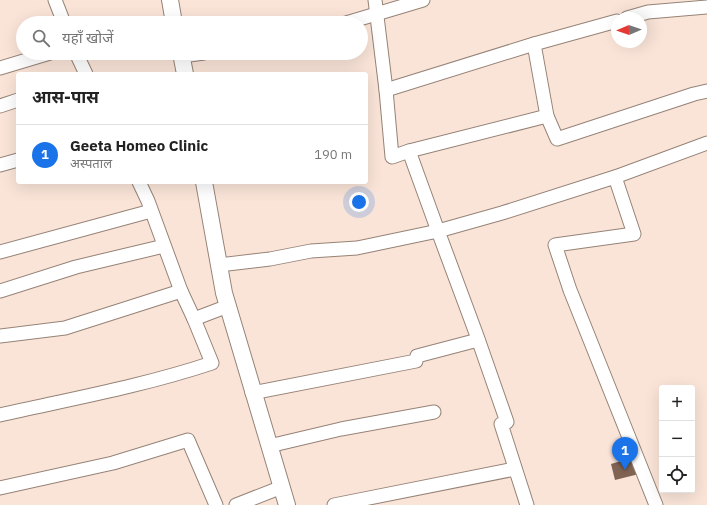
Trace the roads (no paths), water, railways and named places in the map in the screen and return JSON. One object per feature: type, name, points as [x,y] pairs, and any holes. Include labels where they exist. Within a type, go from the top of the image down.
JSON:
[{"type":"street","points":[[55,0],[61,16]]},
{"type":"street","points":[[170,0],[172,16]]},
{"type":"street","points":[[375,0],[386,90],[392,157],[409,151],[548,116]]},
{"type":"street","points":[[368,17],[422,0]]},
{"type":"street","points":[[647,12],[707,7]]},
{"type":"street","points":[[386,90],[534,44],[611,23]]},
{"type":"street","points":[[534,44],[548,116],[557,138],[707,91]]},
{"type":"street","points":[[0,68],[27,60]]},
{"type":"street","points":[[79,60],[85,72]]},
{"type":"street","points":[[182,60],[185,72]]},
{"type":"street","points":[[0,106],[16,101]]},
{"type":"street","points":[[218,265],[270,259],[311,251],[357,248],[438,231],[615,176],[707,143]]},
{"type":"street","points":[[409,151],[507,422],[501,424],[527,505]]},
{"type":"street","points":[[0,165],[16,161]]},
{"type":"street","points":[[615,176],[634,234],[556,245],[570,290],[656,505]]},
{"type":"street","points":[[0,415],[175,375],[212,362],[181,291],[151,211],[139,184]]},
{"type":"street","points":[[204,184],[224,293],[252,393],[287,505]]},
{"type":"street","points":[[0,252],[151,211]]},
{"type":"street","points":[[0,291],[76,267],[164,246]]},
{"type":"street","points":[[0,336],[65,328],[164,295],[181,291]]},
{"type":"street","points":[[194,319],[228,306]]},
{"type":"street","points":[[252,393],[416,361],[417,356],[478,340]]},
{"type":"street","points":[[269,446],[341,429],[434,412]]},
{"type":"street","points":[[0,488],[113,463],[188,440],[216,505]]},
{"type":"street","points":[[334,505],[515,469]]},
{"type":"street","points":[[236,505],[282,487]]},
{"type":"place","name":"Geeta Homeo Clinic","points":[[625,470]]}]
